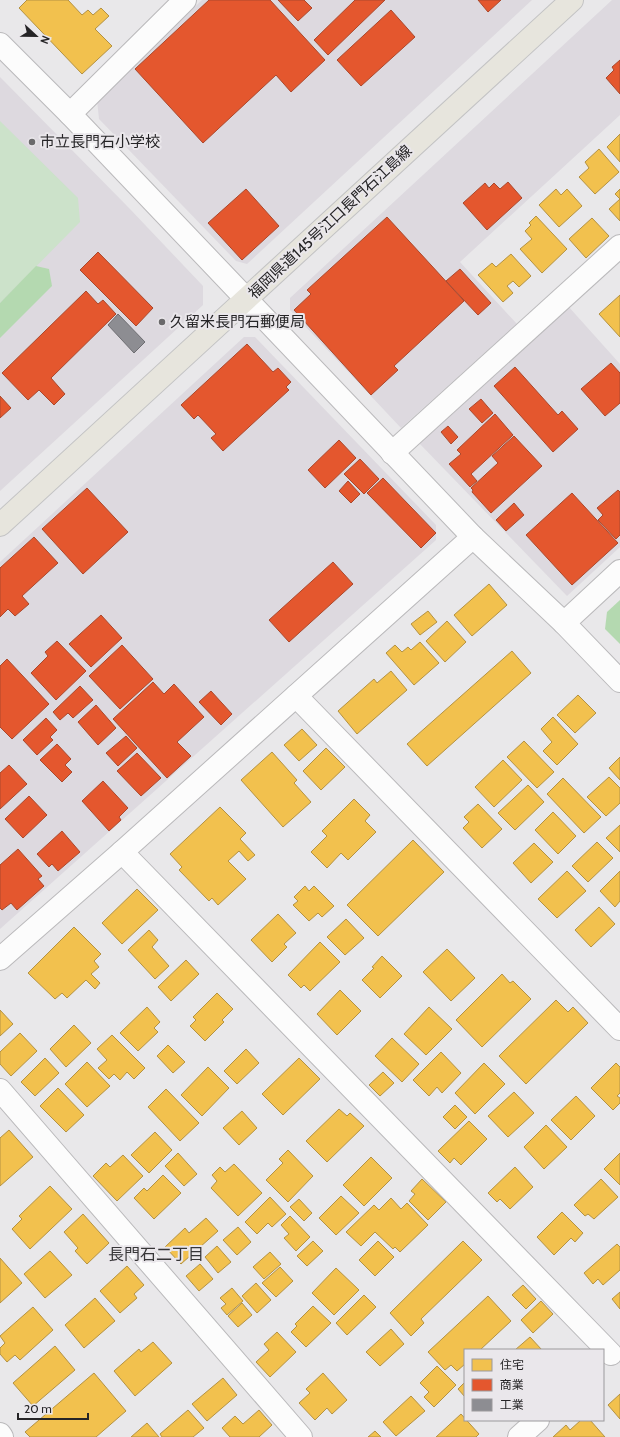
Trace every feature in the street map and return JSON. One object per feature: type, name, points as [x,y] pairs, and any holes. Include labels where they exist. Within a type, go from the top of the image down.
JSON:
[{"type":"main road","name":"福岡県道145号江口長門石江島線","points":[[0,525],[572,0]]},
{"type":"street","points":[[70,114],[186,0]]},
{"type":"street","points":[[0,44],[70,114],[473,537],[564,623],[620,681]]},
{"type":"street","points":[[392,453],[620,246]]},
{"type":"street","points":[[0,959],[122,852],[473,537]]},
{"type":"street","points":[[564,623],[620,571]]},
{"type":"street","points":[[296,696],[620,1029]]},
{"type":"street","points":[[122,852],[611,1353]]},
{"type":"street","points":[[0,1090],[301,1437]]},
{"type":"street","points":[[520,1437],[537,1421]]},
{"type":"shaded area","points":[[202,0],[532,0],[247,264],[236,261],[99,119],[97,100]]},
{"type":"shaded area","points":[[612,0],[620,0],[620,115],[460,262],[517,324],[401,428],[290,310],[290,298]]},
{"type":"shaded area","points":[[0,77],[129,208],[203,286],[203,305],[0,491]]},
{"type":"shaded area","points":[[568,306],[620,364],[620,547],[567,596],[418,442]]},
{"type":"shaded area","points":[[244,337],[255,337],[436,525],[436,540],[0,929],[0,562]]},
{"type":"green space","points":[[0,121],[78,198],[80,222],[0,303]]},
{"type":"green space","points":[[36,266],[49,269],[52,286],[0,338],[0,303]]},
{"type":"green space","points":[[620,600],[620,644],[605,629],[607,612]]},
{"type":"building: 住宅","points":[[27,0],[68,0],[82,15],[88,10],[93,15],[101,8],[109,16],[95,29],[112,46],[82,74],[19,8]]},
{"type":"building: 住宅","points":[[620,134],[620,162],[607,147]]},
{"type":"building: 住宅","points":[[599,149],[619,172],[595,194],[579,177],[589,168],[585,162]]},
{"type":"building: 住宅","points":[[556,189],[561,195],[567,189],[582,206],[559,227],[539,205]]},
{"type":"building: 住宅","points":[[620,189],[620,199],[615,194]]},
{"type":"building: 住宅","points":[[620,199],[620,221],[609,209]]},
{"type":"building: 住宅","points":[[536,216],[567,249],[542,273],[520,249],[532,239],[525,231],[531,225],[529,223]]},
{"type":"building: 住宅","points":[[592,218],[609,236],[586,258],[569,239]]},
{"type":"building: 住宅","points":[[511,254],[531,276],[519,287],[513,281],[507,286],[513,293],[503,302],[478,275],[492,263],[496,267]]},
{"type":"building: 住宅","points":[[620,295],[620,337],[599,314]]},
{"type":"building: 住宅","points":[[489,584],[507,605],[472,636],[454,615]]},
{"type":"building: 住宅","points":[[428,611],[437,622],[420,635],[411,624]]},
{"type":"building: 住宅","points":[[447,621],[466,642],[445,662],[426,641]]},
{"type":"building: 住宅","points":[[420,642],[439,663],[414,685],[386,653],[395,645],[402,652],[408,647],[411,650]]},
{"type":"building: 住宅","points":[[512,651],[531,673],[427,766],[407,744]]},
{"type":"building: 住宅","points":[[391,671],[407,690],[357,734],[338,711],[374,679],[377,683]]},
{"type":"building: 住宅","points":[[578,695],[596,713],[575,733],[557,715]]},
{"type":"building: 住宅","points":[[553,717],[578,744],[557,765],[543,751],[552,742],[541,729]]},
{"type":"building: 住宅","points":[[302,729],[317,745],[299,761],[284,745]]},
{"type":"building: 住宅","points":[[524,741],[554,772],[537,788],[507,757]]},
{"type":"building: 住宅","points":[[326,748],[345,767],[321,790],[303,771]]},
{"type":"building: 住宅","points":[[272,752],[297,780],[294,783],[311,802],[283,827],[241,780]]},
{"type":"building: 住宅","points":[[620,757],[620,780],[609,768]]},
{"type":"building: 住宅","points":[[503,760],[522,780],[494,807],[475,787]]},
{"type":"building: 住宅","points":[[609,777],[620,788],[620,803],[606,816],[587,797]]},
{"type":"building: 住宅","points":[[563,778],[601,817],[584,833],[547,794]]},
{"type":"building: 住宅","points":[[528,785],[544,802],[515,830],[498,813]]},
{"type":"building: 住宅","points":[[354,799],[370,815],[365,821],[376,832],[348,860],[341,853],[327,868],[311,852],[327,836],[322,831]]},
{"type":"building: 住宅","points":[[478,804],[502,829],[482,848],[463,828],[469,822],[464,817]]},
{"type":"building: 住宅","points":[[220,807],[246,833],[240,839],[255,855],[248,861],[239,851],[228,861],[246,879],[218,905],[212,898],[209,901],[179,870],[182,867],[170,854]]},
{"type":"building: 住宅","points":[[553,812],[576,836],[558,854],[535,830]]},
{"type":"building: 住宅","points":[[620,825],[620,852],[606,838]]},
{"type":"building: 住宅","points":[[413,840],[444,872],[378,936],[347,905]]},
{"type":"building: 住宅","points":[[597,842],[613,858],[588,882],[572,866]]},
{"type":"building: 住宅","points":[[534,843],[553,862],[531,883],[513,863]]},
{"type":"building: 住宅","points":[[567,871],[586,891],[557,918],[538,899]]},
{"type":"building: 住宅","points":[[620,871],[620,901],[615,907],[600,891]]},
{"type":"building: 住宅","points":[[305,886],[309,891],[314,886],[334,906],[322,917],[318,913],[309,921],[293,905],[298,901],[294,897]]},
{"type":"building: 住宅","points":[[137,889],[158,910],[122,944],[102,923]]},
{"type":"building: 住宅","points":[[599,907],[615,924],[591,947],[575,930]]},
{"type":"building: 住宅","points":[[278,914],[296,933],[284,944],[287,947],[272,962],[251,940]]},
{"type":"building: 住宅","points":[[346,919],[364,938],[345,955],[327,937]]},
{"type":"building: 住宅","points":[[74,927],[101,954],[94,961],[99,967],[91,974],[100,983],[95,989],[86,980],[67,998],[62,993],[55,999],[28,973]]},
{"type":"building: 住宅","points":[[149,930],[158,940],[152,947],[169,966],[155,979],[128,950]]},
{"type":"building: 住宅","points":[[320,942],[340,962],[310,991],[304,985],[301,988],[288,975]]},
{"type":"building: 住宅","points":[[447,949],[475,978],[451,1001],[423,972]]},
{"type":"building: 住宅","points":[[382,956],[402,976],[380,998],[362,980],[374,968],[372,967]]},
{"type":"building: 住宅","points":[[186,960],[199,974],[171,1001],[158,987]]},
{"type":"building: 住宅","points":[[502,974],[510,983],[513,981],[531,999],[482,1047],[456,1020]]},
{"type":"building: 住宅","points":[[340,990],[361,1011],[337,1035],[317,1014]]},
{"type":"building: 住宅","points":[[217,993],[233,1009],[222,1020],[224,1022],[205,1041],[190,1026],[196,1020],[193,1017]]},
{"type":"building: 住宅","points":[[556,1000],[568,1012],[573,1007],[588,1023],[526,1084],[499,1056]]},
{"type":"building: 住宅","points":[[147,1007],[160,1022],[154,1028],[158,1032],[138,1051],[120,1033]]},
{"type":"building: 住宅","points":[[429,1007],[452,1029],[426,1055],[404,1034]]},
{"type":"building: 住宅","points":[[0,1010],[13,1024],[0,1036]]},
{"type":"building: 住宅","points":[[74,1025],[91,1043],[66,1067],[50,1049]]},
{"type":"building: 住宅","points":[[20,1033],[37,1051],[11,1076],[0,1064],[0,1052]]},
{"type":"building: 住宅","points":[[112,1035],[145,1068],[134,1079],[127,1072],[120,1080],[114,1074],[109,1079],[98,1068],[107,1060],[97,1049]]},
{"type":"building: 住宅","points":[[392,1038],[419,1064],[402,1082],[375,1056]]},
{"type":"building: 住宅","points":[[168,1045],[185,1062],[173,1073],[157,1056]]},
{"type":"building: 住宅","points":[[246,1049],[259,1063],[237,1084],[224,1071]]},
{"type":"building: 住宅","points":[[441,1052],[461,1073],[442,1093],[437,1087],[429,1096],[413,1080]]},
{"type":"building: 住宅","points":[[45,1058],[59,1073],[35,1096],[21,1082]]},
{"type":"building: 住宅","points":[[299,1058],[320,1079],[283,1115],[262,1094]]},
{"type":"building: 住宅","points":[[87,1062],[110,1086],[87,1107],[65,1084]]},
{"type":"building: 住宅","points":[[484,1063],[505,1084],[475,1114],[455,1093]]},
{"type":"building: 住宅","points":[[616,1063],[620,1067],[620,1093],[617,1096],[620,1098],[620,1103],[613,1110],[591,1088]]},
{"type":"building: 住宅","points":[[208,1067],[229,1088],[202,1116],[181,1095]]},
{"type":"building: 住宅","points":[[383,1072],[394,1083],[380,1096],[369,1085]]},
{"type":"building: 住宅","points":[[58,1088],[84,1115],[66,1132],[40,1106]]},
{"type":"building: 住宅","points":[[166,1089],[199,1123],[180,1141],[148,1107]]},
{"type":"building: 住宅","points":[[514,1092],[534,1113],[508,1137],[488,1116]]},
{"type":"building: 住宅","points":[[576,1096],[595,1116],[571,1140],[551,1120]]},
{"type":"building: 住宅","points":[[455,1105],[467,1117],[455,1129],[443,1117]]},
{"type":"building: 住宅","points":[[339,1109],[347,1116],[350,1113],[364,1126],[327,1162],[306,1141]]},
{"type":"building: 住宅","points":[[242,1111],[257,1128],[239,1145],[223,1128]]},
{"type":"building: 住宅","points":[[469,1121],[487,1139],[461,1165],[454,1158],[450,1163],[438,1151]]},
{"type":"building: 住宅","points":[[546,1125],[567,1147],[544,1169],[524,1147]]},
{"type":"building: 住宅","points":[[9,1130],[33,1157],[0,1186],[0,1138]]},
{"type":"building: 住宅","points":[[155,1132],[172,1150],[149,1173],[131,1155]]},
{"type":"building: 住宅","points":[[288,1150],[313,1176],[288,1202],[266,1180],[283,1163],[279,1159]]},
{"type":"building: 住宅","points":[[178,1153],[197,1174],[184,1186],[165,1166]]},
{"type":"building: 住宅","points":[[620,1153],[620,1185],[604,1169]]},
{"type":"building: 住宅","points":[[123,1155],[143,1176],[117,1201],[93,1176],[106,1163],[110,1167]]},
{"type":"building: 住宅","points":[[371,1157],[392,1178],[364,1206],[343,1185]]},
{"type":"building: 住宅","points":[[234,1164],[262,1193],[238,1216],[211,1188],[217,1181],[212,1175],[220,1167],[225,1172]]},
{"type":"building: 住宅","points":[[515,1167],[533,1187],[510,1209],[500,1199],[497,1202],[488,1193]]},
{"type":"building: 住宅","points":[[163,1175],[181,1193],[154,1219],[134,1198],[144,1188],[147,1191]]},
{"type":"building: 住宅","points":[[422,1179],[446,1202],[428,1220],[409,1201],[415,1194],[411,1191]]},
{"type":"building: 住宅","points":[[601,1179],[618,1197],[594,1219],[588,1214],[585,1216],[574,1205]]},
{"type":"building: 住宅","points":[[50,1186],[72,1209],[30,1249],[12,1229],[22,1219],[19,1216]]},
{"type":"building: 住宅","points":[[341,1196],[359,1213],[336,1235],[319,1218]]},
{"type":"building: 住宅","points":[[270,1197],[286,1214],[272,1227],[268,1223],[257,1234],[245,1222]]},
{"type":"building: 住宅","points":[[391,1198],[401,1209],[407,1203],[428,1225],[400,1252],[395,1247],[393,1249],[375,1232],[361,1246],[346,1232],[374,1205],[379,1210]]},
{"type":"building: 住宅","points":[[299,1199],[312,1213],[304,1221],[290,1207]]},
{"type":"building: 住宅","points":[[562,1212],[583,1233],[575,1242],[571,1238],[554,1255],[537,1237]]},
{"type":"building: 住宅","points":[[83,1214],[109,1243],[87,1264],[75,1251],[78,1248],[64,1232]]},
{"type":"building: 住宅","points":[[290,1216],[310,1237],[296,1251],[284,1238],[289,1234],[281,1225]]},
{"type":"building: 住宅","points":[[206,1218],[218,1231],[181,1264],[165,1247],[185,1228],[189,1233]]},
{"type":"building: 住宅","points":[[238,1227],[251,1242],[237,1255],[223,1240]]},
{"type":"building: 住宅","points":[[313,1241],[323,1251],[307,1266],[297,1256]]},
{"type":"building: 住宅","points":[[378,1241],[394,1257],[375,1276],[359,1260]]},
{"type":"building: 住宅","points":[[463,1241],[482,1260],[421,1319],[424,1323],[411,1336],[390,1313]]},
{"type":"building: 住宅","points":[[617,1244],[620,1247],[620,1270],[603,1285],[598,1279],[593,1284],[584,1273]]},
{"type":"building: 住宅","points":[[217,1246],[231,1262],[218,1273],[205,1257]]},
{"type":"building: 住宅","points":[[50,1251],[72,1275],[45,1298],[24,1274]]},
{"type":"building: 住宅","points":[[270,1252],[281,1264],[264,1279],[253,1267]]},
{"type":"building: 住宅","points":[[0,1258],[22,1283],[0,1303]]},
{"type":"building: 住宅","points":[[200,1264],[213,1279],[199,1291],[186,1276]]},
{"type":"building: 住宅","points":[[127,1266],[144,1285],[134,1294],[137,1298],[120,1313],[100,1291]]},
{"type":"building: 住宅","points":[[280,1267],[293,1281],[276,1297],[262,1283]]},
{"type":"building: 住宅","points":[[336,1268],[359,1290],[334,1315],[312,1293]]},
{"type":"building: 住宅","points":[[256,1283],[271,1300],[257,1313],[242,1296]]},
{"type":"building: 住宅","points":[[523,1285],[536,1299],[526,1309],[512,1295]]},
{"type":"building: 住宅","points":[[232,1288],[243,1301],[227,1315],[221,1308],[226,1304],[220,1298]]},
{"type":"building: 住宅","points":[[620,1292],[620,1309],[612,1299]]},
{"type":"building: 住宅","points":[[364,1295],[376,1307],[347,1335],[336,1323]]},
{"type":"building: 住宅","points":[[488,1296],[511,1321],[481,1349],[464,1349],[464,1365],[457,1371],[451,1365],[445,1370],[428,1352]]},
{"type":"building: 住宅","points":[[95,1298],[115,1321],[84,1348],[65,1325]]},
{"type":"building: 住宅","points":[[541,1301],[553,1314],[533,1333],[521,1320]]},
{"type":"building: 住宅","points":[[242,1303],[252,1315],[238,1327],[228,1316]]},
{"type":"building: 住宅","points":[[313,1306],[331,1323],[306,1347],[291,1332],[297,1326],[295,1324]]},
{"type":"building: 住宅","points":[[33,1307],[53,1330],[20,1360],[15,1355],[7,1362],[0,1354],[0,1348],[5,1343],[0,1336]]},
{"type":"building: 住宅","points":[[391,1329],[404,1344],[380,1366],[366,1352]]},
{"type":"building: 住宅","points":[[277,1332],[296,1352],[270,1377],[256,1362],[269,1350],[264,1344]]},
{"type":"building: 住宅","points":[[530,1337],[541,1349],[516,1349]]},
{"type":"building: 住宅","points":[[153,1342],[172,1363],[135,1396],[114,1371],[139,1349],[141,1352]]},
{"type":"building: 住宅","points":[[55,1346],[75,1370],[33,1406],[13,1383]]},
{"type":"building: 住宅","points":[[437,1366],[456,1385],[434,1407],[424,1397],[429,1392],[420,1383]]},
{"type":"building: 住宅","points":[[94,1373],[126,1411],[96,1437],[30,1437],[25,1432]]},
{"type":"building: 住宅","points":[[323,1373],[347,1400],[332,1414],[327,1408],[315,1420],[299,1403],[310,1393],[306,1389]]},
{"type":"building: 住宅","points":[[223,1378],[237,1395],[207,1421],[192,1404]]},
{"type":"building: 住宅","points":[[464,1383],[464,1396],[458,1389]]},
{"type":"building: 住宅","points":[[620,1394],[620,1419],[608,1405]]},
{"type":"building: 住宅","points":[[411,1396],[425,1411],[396,1436],[383,1422]]},
{"type":"building: 住宅","points":[[188,1410],[204,1428],[193,1437],[162,1437],[160,1434]]},
{"type":"building: 住宅","points":[[259,1410],[272,1425],[259,1437],[230,1437],[222,1428],[235,1416],[243,1424]]},
{"type":"building: 住宅","points":[[461,1414],[464,1417],[464,1421],[467,1421],[479,1434],[476,1437],[436,1437]]},
{"type":"building: 住宅","points":[[580,1421],[591,1421],[605,1437],[553,1437],[566,1425],[570,1430]]},
{"type":"building: 住宅","points":[[147,1423],[159,1437],[131,1437]]},
{"type":"building: 住宅","points":[[375,1431],[381,1437],[368,1437]]},
{"type":"building: 商業","points":[[209,0],[270,0],[325,60],[291,92],[276,75],[203,143],[135,69]]},
{"type":"building: 商業","points":[[278,0],[304,0],[312,8],[298,21]]},
{"type":"building: 商業","points":[[355,0],[385,0],[328,55],[314,40]]},
{"type":"building: 商業","points":[[478,0],[501,0],[488,12]]},
{"type":"building: 商業","points":[[391,10],[415,37],[361,86],[337,60]]},
{"type":"building: 商業","points":[[620,60],[620,94],[606,78],[614,70],[612,67]]},
{"type":"building: 商業","points":[[508,182],[522,198],[487,230],[463,203],[485,183],[489,188],[494,183],[500,189]]},
{"type":"building: 商業","points":[[246,189],[279,226],[242,260],[208,223]]},
{"type":"building: 商業","points":[[387,217],[464,301],[394,366],[398,370],[371,395],[294,310],[311,294],[307,290]]},
{"type":"building: 商業","points":[[98,252],[153,308],[136,326],[80,270]]},
{"type":"building: 商業","points":[[460,269],[491,303],[478,315],[446,281]]},
{"type":"building: 商業","points":[[86,291],[98,304],[103,300],[116,314],[51,378],[65,394],[54,405],[39,390],[28,400],[2,373]]},
{"type":"building: 商業","points":[[247,344],[273,372],[278,368],[291,382],[286,387],[289,390],[223,451],[211,438],[216,434],[198,415],[194,419],[181,405]]},
{"type":"building: 商業","points":[[611,363],[620,373],[620,403],[605,416],[581,389]]},
{"type":"building: 商業","points":[[515,367],[558,415],[562,411],[578,429],[553,452],[494,386]]},
{"type":"building: 商業","points":[[0,396],[11,408],[0,418]]},
{"type":"building: 商業","points":[[481,399],[493,413],[482,423],[469,409]]},
{"type":"building: 商業","points":[[495,414],[513,435],[471,474],[477,481],[470,487],[449,464],[461,454],[457,450]]},
{"type":"building: 商業","points":[[448,426],[458,437],[451,444],[441,432]]},
{"type":"building: 商業","points":[[514,436],[542,466],[491,513],[472,492],[473,490],[471,488],[498,463],[492,456]]},
{"type":"building: 商業","points":[[339,440],[356,458],[325,488],[308,470]]},
{"type":"building: 商業","points":[[360,459],[379,479],[364,494],[344,474]]},
{"type":"building: 商業","points":[[383,478],[436,533],[421,548],[367,493]]},
{"type":"building: 商業","points":[[348,481],[360,494],[351,503],[339,491]]},
{"type":"building: 商業","points":[[87,488],[128,532],[83,574],[42,529]]},
{"type":"building: 商業","points":[[618,490],[620,492],[620,535],[616,539],[598,520],[603,515],[597,508]]},
{"type":"building: 商業","points":[[572,493],[618,543],[572,585],[526,535]]},
{"type":"building: 商業","points":[[514,503],[524,515],[506,531],[496,520]]},
{"type":"building: 商業","points":[[34,537],[58,563],[22,596],[29,604],[15,616],[8,609],[0,617],[0,568]]},
{"type":"building: 商業","points":[[333,562],[353,584],[289,642],[269,620]]},
{"type":"building: 商業","points":[[101,615],[122,638],[91,667],[69,644]]},
{"type":"building: 商業","points":[[57,641],[86,671],[56,700],[31,673],[48,656],[45,652]]},
{"type":"building: 商業","points":[[122,645],[153,679],[120,709],[89,676]]},
{"type":"building: 商業","points":[[7,659],[49,704],[12,739],[0,727],[0,666]]},
{"type":"building: 商業","points":[[153,682],[164,694],[174,684],[204,717],[177,742],[191,756],[167,778],[113,719]]},
{"type":"building: 商業","points":[[80,686],[93,700],[73,718],[68,713],[60,720],[53,712]]},
{"type":"building: 商業","points":[[211,691],[232,714],[221,725],[199,702]]},
{"type":"building: 商業","points":[[96,705],[116,728],[98,745],[78,722]]},
{"type":"building: 商業","points":[[46,718],[57,730],[50,737],[53,740],[37,755],[23,740]]},
{"type":"building: 商業","points":[[126,736],[137,748],[118,766],[106,753]]},
{"type":"building: 商業","points":[[57,744],[71,759],[65,765],[72,772],[62,782],[40,760]]},
{"type":"building: 商業","points":[[137,753],[161,778],[141,796],[117,771]]},
{"type":"building: 商業","points":[[9,765],[27,784],[0,809],[0,773]]},
{"type":"building: 商業","points":[[103,781],[128,808],[119,817],[121,820],[109,831],[82,801]]},
{"type":"building: 商業","points":[[29,796],[47,815],[23,838],[5,819]]},
{"type":"building: 商業","points":[[62,831],[80,852],[58,871],[52,864],[49,867],[37,854]]},
{"type":"building: 商業","points":[[18,849],[42,876],[38,879],[44,886],[17,910],[11,903],[2,910],[0,908],[0,865]]},
{"type":"building: 工業","points":[[118,314],[145,342],[134,353],[108,325]]},
{"type":"place","name":"市立長門石小学校","points":[[32,142]]},
{"type":"place","name":"久留米長門石郵便局","points":[[162,322]]},
{"type":"district","name":"長門石二丁目","points":[[156,1254]]}]
